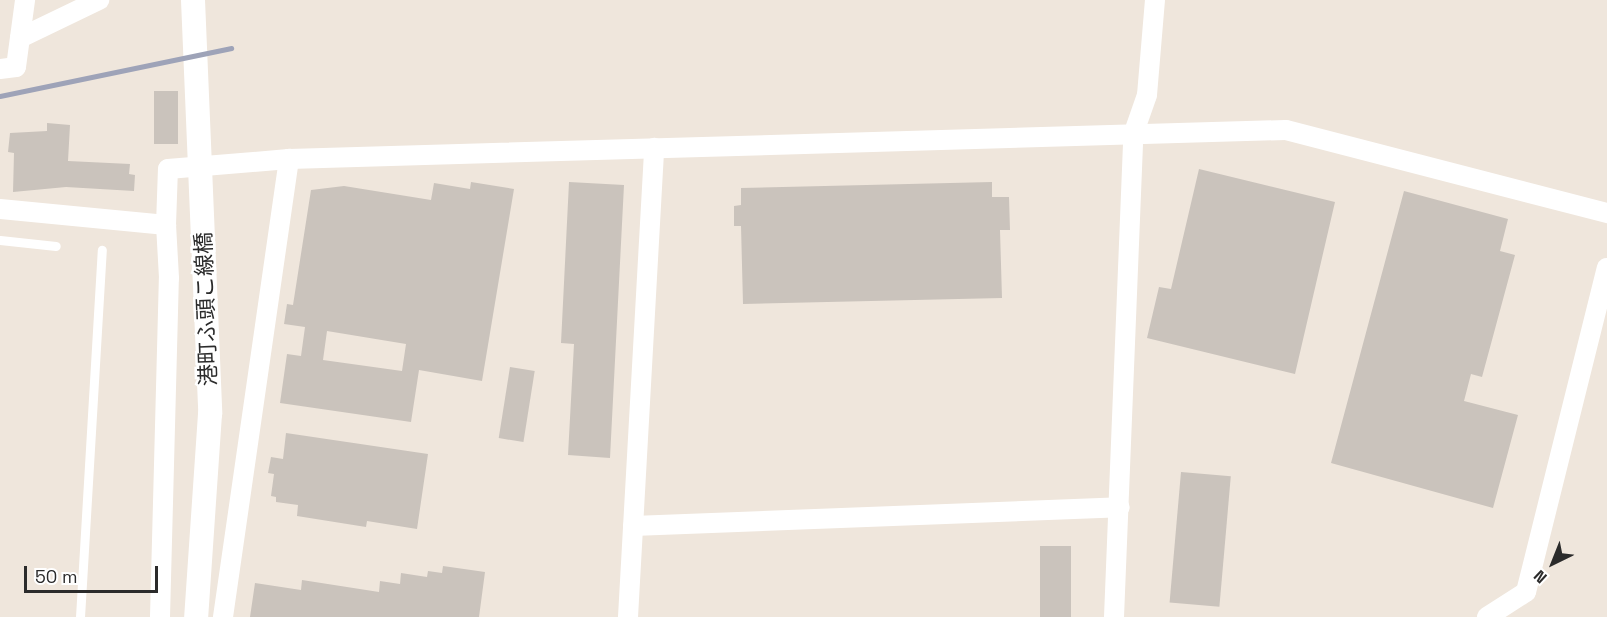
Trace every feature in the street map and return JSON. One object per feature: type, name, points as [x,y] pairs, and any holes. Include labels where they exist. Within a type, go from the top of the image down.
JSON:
[{"type":"street","points":[[0,69],[16,67],[25,0]]},
{"type":"street","points":[[20,38],[99,0]]},
{"type":"street","name":"港町ふ頭こ線橋","points":[[193,0],[210,414],[196,617]]},
{"type":"street","points":[[1114,617],[1133,135],[1148,95],[1155,0]]},
{"type":"street","points":[[160,617],[170,278],[166,225],[168,169],[289,159],[1286,130],[1607,213]]},
{"type":"street","points":[[628,617],[654,148]]},
{"type":"street","points":[[223,617],[289,159]]},
{"type":"street","points":[[0,209],[166,225]]},
{"type":"street","points":[[1487,617],[1526,592],[1607,268]]},
{"type":"street","points":[[633,526],[1120,507]]},
{"type":"lane","points":[[0,240],[56,246]]},
{"type":"lane","points":[[80,617],[102,250]]},
{"type":"building","points":[[154,91],[178,91],[178,144],[154,144]]},
{"type":"building","points":[[47,123],[70,125],[68,161],[130,164],[129,174],[135,175],[134,191],[66,187],[13,192],[14,153],[8,152],[10,133],[47,131]]},
{"type":"building","points":[[1199,169],[1335,202],[1295,374],[1147,338],[1159,287],[1171,289]]},
{"type":"building","points":[[471,182],[514,189],[482,381],[419,370],[411,422],[280,403],[287,354],[301,356],[305,327],[284,324],[287,304],[293,305],[311,190],[344,186],[431,200],[434,183],[470,189]],"holes":[[[327,331],[406,344],[402,371],[323,360]]]},
{"type":"building","points":[[569,182],[624,185],[610,458],[568,455],[574,344],[561,343]]},
{"type":"building","points":[[992,182],[992,197],[1009,197],[1010,230],[1000,230],[1002,298],[743,304],[741,226],[734,226],[734,206],[741,205],[741,188]]},
{"type":"building","points":[[1404,191],[1508,219],[1500,251],[1515,255],[1482,377],[1471,374],[1464,401],[1518,415],[1493,508],[1331,463]]},
{"type":"building","points":[[510,367],[535,371],[523,442],[499,438]]},
{"type":"building","points":[[286,433],[428,454],[417,529],[367,521],[366,527],[297,516],[298,505],[276,502],[276,497],[271,496],[274,474],[268,473],[271,457],[283,459]]},
{"type":"building","points":[[1181,472],[1231,476],[1219,607],[1170,603]]},
{"type":"building","points":[[1040,546],[1071,546],[1071,617],[1040,617]]},
{"type":"building","points":[[443,566],[485,572],[479,617],[250,617],[255,583],[301,590],[302,580],[379,592],[380,581],[400,584],[401,573],[427,577],[428,571],[442,573]]},
{"type":"railway","points":[[0,96],[231,48]]}]
